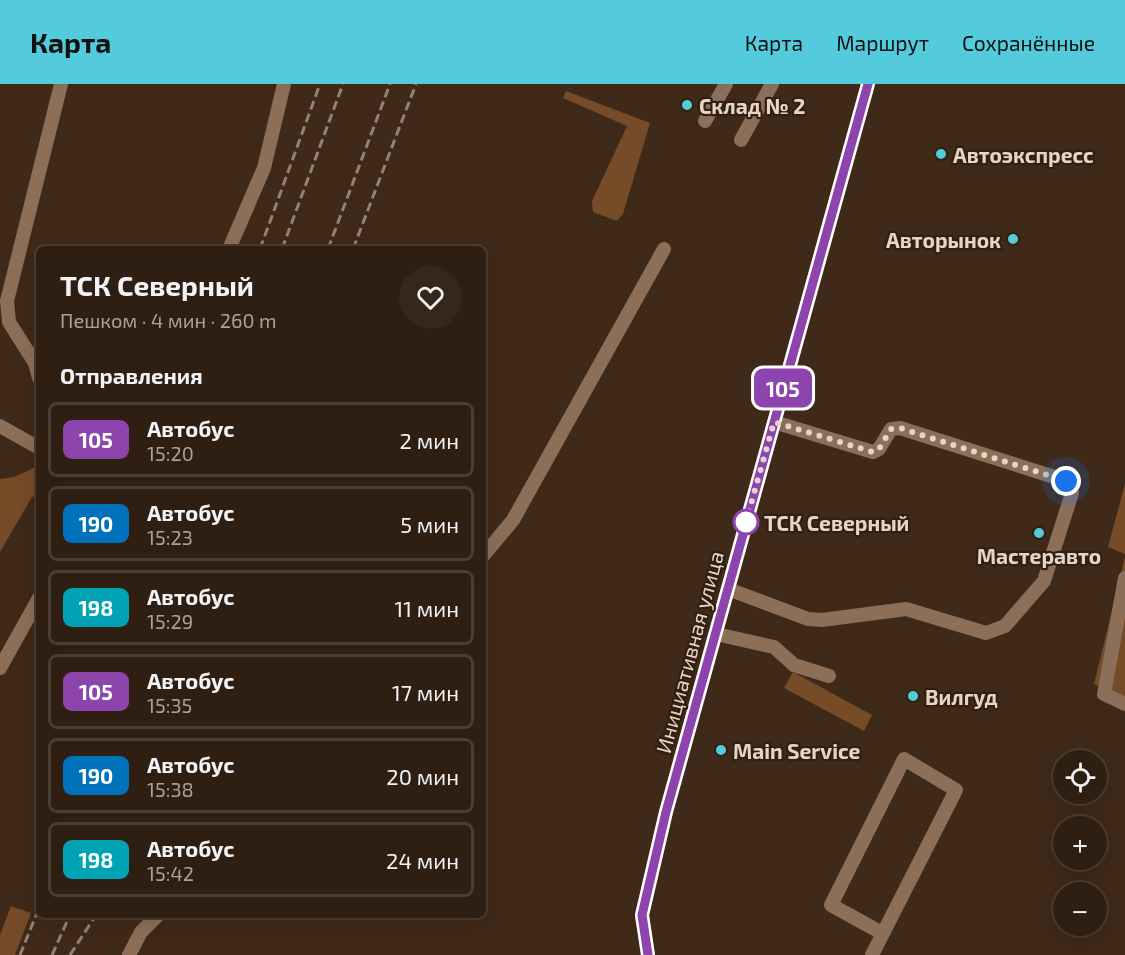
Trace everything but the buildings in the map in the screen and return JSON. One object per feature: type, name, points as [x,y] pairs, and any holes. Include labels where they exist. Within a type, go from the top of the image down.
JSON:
[{"type":"street","points":[[36,367],[9,322],[7,302],[61,84]]},
{"type":"street","points":[[230,246],[264,168],[284,84]]},
{"type":"street","points":[[705,121],[726,84]]},
{"type":"street","points":[[741,140],[772,84]]},
{"type":"street","name":"Инициативная улица","points":[[648,955],[642,915],[666,812],[868,84]]},
{"type":"street","points":[[486,552],[513,520],[664,249]]},
{"type":"street","points":[[728,589],[808,619],[822,620],[906,609],[986,633],[1005,626],[1044,581],[1072,493],[1066,481],[900,428],[891,429],[879,449],[873,452],[774,422]]},
{"type":"street","points":[[0,426],[36,446]]},
{"type":"street","points":[[1125,578],[1104,694],[1125,704]]},
{"type":"street","points":[[0,668],[36,603]]},
{"type":"street","points":[[716,634],[774,647],[794,665],[829,676]]},
{"type":"street","points":[[872,955],[956,789],[904,759],[831,905],[882,933]]},
{"type":"street","points":[[129,955],[141,932],[155,918]]},
{"type":"shaded area","points":[[566,91],[650,123],[623,214],[617,221],[593,212],[592,201],[627,126],[563,98]]},
{"type":"shaded area","points":[[36,467],[36,496],[32,497],[0,552],[0,479],[14,477]]},
{"type":"shaded area","points":[[1125,484],[1125,554],[1108,547]]},
{"type":"shaded area","points":[[1125,557],[1125,698],[1094,684]]},
{"type":"shaded area","points":[[793,672],[872,715],[864,731],[784,688]]},
{"type":"shaded area","points":[[11,906],[31,913],[15,955],[0,955],[0,935]]},
{"type":"railway","points":[[261,246],[320,84]]},
{"type":"railway","points":[[283,246],[343,84]]},
{"type":"railway","points":[[329,246],[390,84]]},
{"type":"railway","points":[[354,246],[416,84]]},
{"type":"railway","points":[[20,955],[36,915]]},
{"type":"railway","points":[[52,955],[69,918]]},
{"type":"railway","points":[[70,955],[94,918]]},
{"type":"bus line","name":"105","points":[[648,955],[642,915],[666,812],[868,84]]},
{"type":"place","name":"Склад № 2","points":[[687,105]]},
{"type":"place","name":"Автоэкспресс","points":[[941,154]]},
{"type":"place","name":"Авторынок","points":[[1013,239]]},
{"type":"place","name":"ТСК Северный","points":[[746,522]]},
{"type":"place","name":"Мастеравто","points":[[1039,533]]},
{"type":"place","name":"Вилгуд","points":[[913,696]]},
{"type":"place","name":"Main Service","points":[[721,750]]},
{"type":"route","points":[[746,522],[774,422],[873,452],[879,449],[891,429],[900,428],[1066,481]]}]
